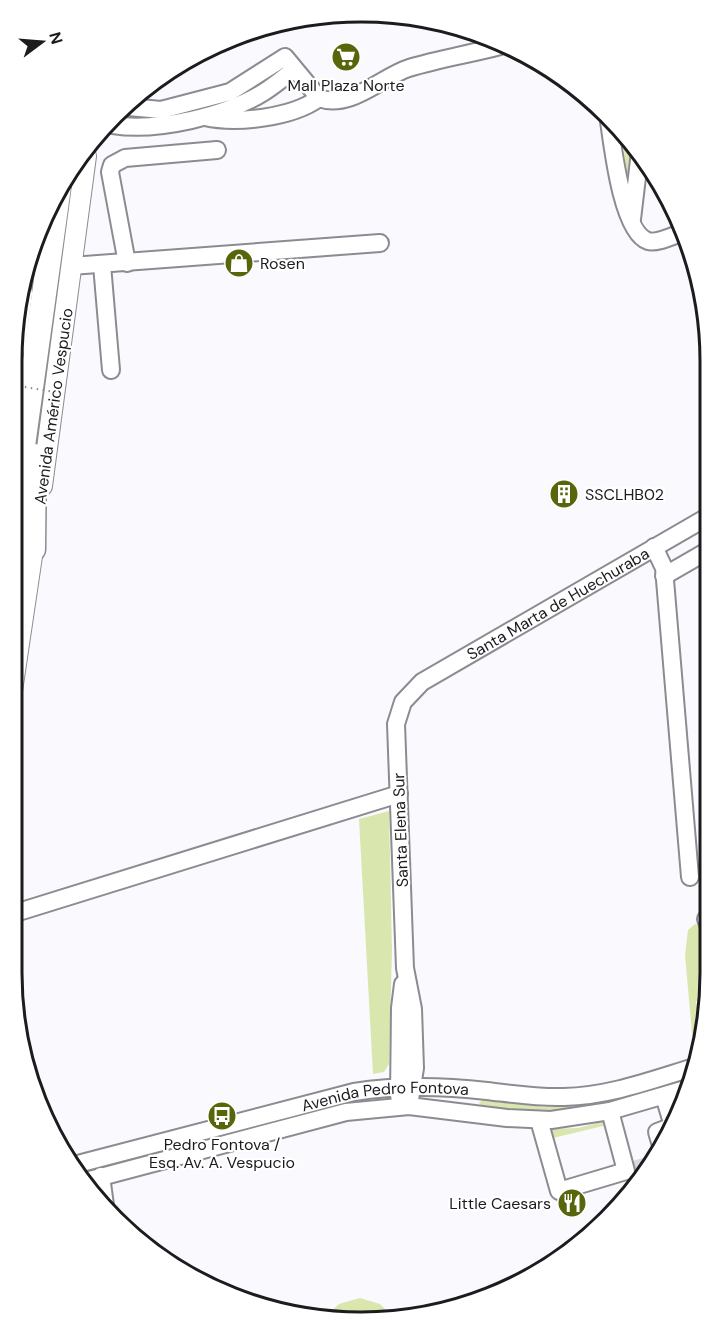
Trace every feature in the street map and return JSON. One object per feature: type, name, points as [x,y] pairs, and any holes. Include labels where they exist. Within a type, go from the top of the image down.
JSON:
[{"type":"highway","points":[[22,457],[55,216]]},
{"type":"highway","points":[[33,549],[35,368]]},
{"type":"main road","name":"Avenida Américo Vespucio","points":[[22,623],[85,167]]},
{"type":"street","points":[[137,108],[160,110],[230,92],[285,57],[313,95],[335,99],[355,95],[406,69],[491,48]]},
{"type":"street","points":[[119,125],[153,128],[204,117],[255,97],[294,70]]},
{"type":"street","points":[[204,117],[237,121],[296,109],[313,95]]},
{"type":"street","points":[[611,133],[623,199],[637,231],[646,240],[652,242],[676,235]]},
{"type":"street","points":[[127,263],[110,172],[112,165],[125,158],[217,150]]},
{"type":"street","points":[[632,220],[638,166]]},
{"type":"street","points":[[71,266],[380,243]]},
{"type":"street","points":[[102,265],[111,370]]},
{"type":"street","name":"Santa Marta de Huechuraba","points":[[408,695],[422,682],[700,521]]},
{"type":"street","points":[[654,547],[662,564],[664,576],[690,877]]},
{"type":"street","points":[[664,576],[700,555]]},
{"type":"street","name":"Santa Elena Sur","points":[[403,1106],[407,1087],[399,1008],[405,968],[396,724],[398,712],[408,695]]},
{"type":"street","points":[[22,911],[399,794]]},
{"type":"street","name":"Avenida Pedro Fontova","points":[[81,1163],[354,1092],[407,1087],[545,1097],[586,1096],[618,1090],[686,1070]]},
{"type":"street","points":[[482,1115],[476,1102],[487,1091]]},
{"type":"street","name":"Avenida Pedro Fontova","points":[[93,1179],[323,1117],[369,1108],[403,1106],[539,1120],[610,1111],[679,1091]]},
{"type":"street","points":[[664,1096],[669,1114]]},
{"type":"street","points":[[539,1120],[558,1191],[630,1170],[610,1111]]},
{"type":"street","points":[[101,1176],[103,1191]]},
{"type":"path","points":[[22,386],[61,393],[55,438],[62,393]]},
{"type":"green space","points":[[623,147],[631,157],[628,180]]},
{"type":"green space","points":[[389,811],[392,950],[389,1064],[384,1072],[373,1074],[359,819]]},
{"type":"green space","points":[[695,924],[700,925],[700,995],[700,1000],[696,1001],[698,1015],[693,1043],[685,955],[688,930]]},
{"type":"green space","points":[[484,1098],[543,1107],[580,1107],[616,1102],[550,1114],[483,1108],[479,1103]]},
{"type":"green space","points":[[602,1122],[607,1125],[549,1139],[547,1129],[578,1128]]},
{"type":"green space","points":[[360,1298],[380,1304],[387,1311],[332,1310],[339,1304]]},
{"type":"tunnel","points":[[634,1169],[638,1168]]},
{"type":"place","name":"Mall Plaza Norte","points":[[346,57]]},
{"type":"place","name":"Rosen","points":[[239,263]]},
{"type":"place","name":"SSCLHB02","points":[[564,494]]},
{"type":"place","name":"Pedro Fontova / Esq. Av. A. Vespucio","points":[[222,1116]]},
{"type":"place","name":"Little Caesars","points":[[572,1203]]}]
